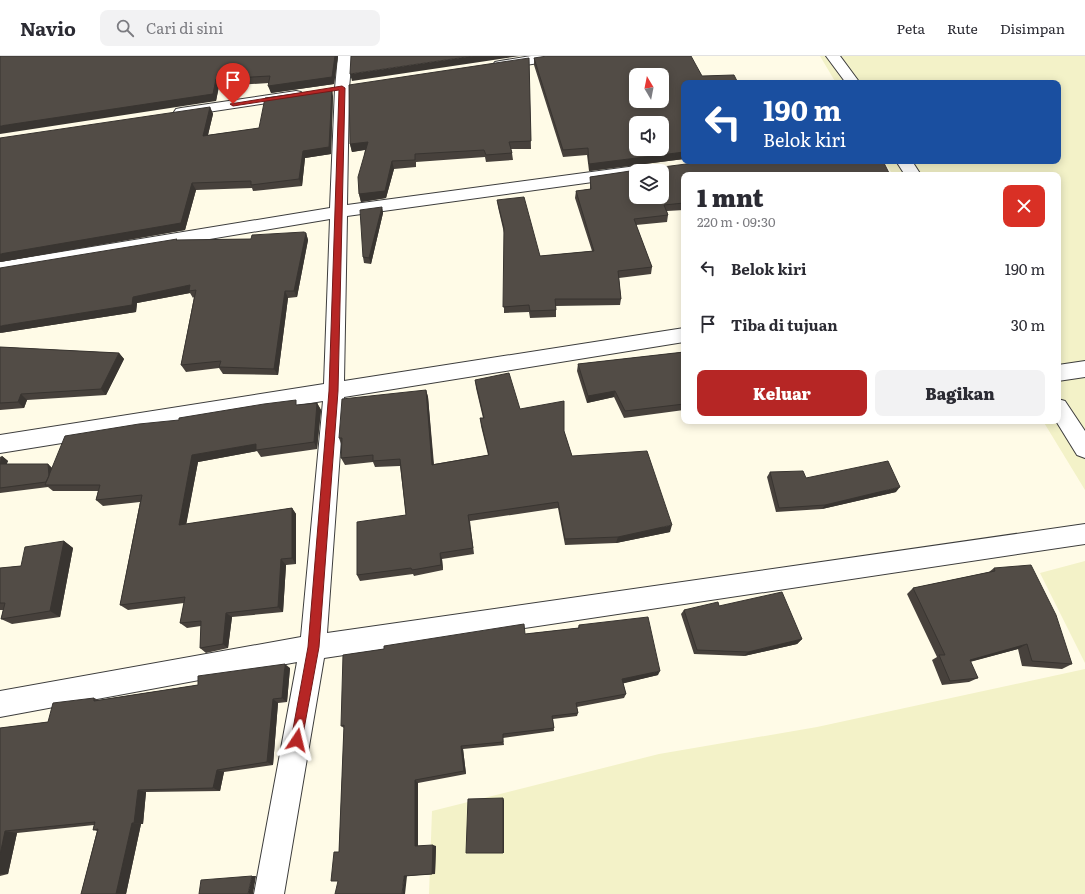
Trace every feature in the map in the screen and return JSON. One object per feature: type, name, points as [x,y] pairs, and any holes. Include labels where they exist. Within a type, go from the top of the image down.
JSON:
[{"type":"street","points":[[269,894],[313,647],[334,391],[342,88],[345,56]]},
{"type":"street","points":[[489,66],[558,56]]},
{"type":"street","points":[[833,56],[851,80]]},
{"type":"street","points":[[163,115],[311,93]]},
{"type":"street","points":[[0,268],[338,212],[629,172]]},
{"type":"street","points":[[0,444],[681,335]]},
{"type":"street","points":[[1061,373],[1085,369]]},
{"type":"street","points":[[1061,412],[1085,449]]},
{"type":"street","points":[[0,704],[313,647],[1085,534]]},
{"type":"green space","points":[[820,56],[1085,56],[1085,490],[1045,424],[1061,424],[1061,172],[891,172],[886,164],[1061,164],[1061,80],[834,80]]},
{"type":"green space","points":[[1085,561],[1085,663],[1040,573]]},
{"type":"green space","points":[[1085,669],[1085,894],[429,894],[432,811],[659,754],[817,727]]},
{"type":"building","points":[[0,56],[335,56],[332,77],[268,86],[270,76],[216,79],[213,94],[0,126]]},
{"type":"building","points":[[351,56],[473,56],[350,74]]},
{"type":"building","points":[[547,56],[691,56],[702,76],[734,75],[736,80],[681,80],[681,152],[669,154],[669,116],[629,116],[629,156],[652,156],[589,164],[588,148],[563,150],[534,58]]},
{"type":"building","points":[[529,58],[531,141],[509,142],[512,153],[486,155],[484,150],[415,154],[415,160],[392,161],[385,191],[359,194],[358,177],[368,142],[350,144],[349,85]]},
{"type":"building","points":[[332,89],[329,147],[303,151],[299,179],[251,185],[251,181],[192,183],[181,223],[0,254],[0,138],[210,107],[203,136],[259,128],[265,98]]},
{"type":"building","points":[[686,164],[884,164],[888,172],[681,172],[681,203],[664,205],[668,215],[634,219],[652,267],[618,271],[621,299],[555,299],[556,310],[530,311],[529,305],[503,307],[504,228],[497,200],[524,197],[540,256],[594,251],[576,191],[591,189],[590,177],[629,171],[629,204],[669,204],[669,166]]},
{"type":"building","points":[[382,207],[369,258],[363,257],[360,210]]},
{"type":"building","points":[[306,233],[294,291],[285,291],[274,369],[219,367],[221,361],[181,365],[196,290],[189,291],[190,285],[133,297],[132,305],[0,326],[0,268],[177,239],[176,240],[251,239],[252,235]]},
{"type":"building","points":[[0,347],[119,353],[101,389],[21,394],[18,402],[0,403]]},
{"type":"building","points":[[681,352],[681,404],[625,411],[615,391],[588,396],[578,364]]},
{"type":"building","points":[[509,373],[520,409],[564,401],[564,431],[572,456],[647,451],[672,525],[618,537],[565,539],[558,502],[468,515],[473,548],[440,553],[441,565],[412,570],[411,568],[357,575],[357,522],[406,515],[400,459],[373,461],[373,455],[341,458],[342,438],[339,438],[342,399],[426,390],[432,465],[489,455],[480,418],[484,418],[475,380]]},
{"type":"building","points":[[296,400],[296,405],[317,403],[314,442],[256,450],[256,444],[192,455],[179,525],[292,508],[292,558],[281,559],[278,607],[226,613],[223,644],[200,648],[201,621],[180,623],[185,597],[120,605],[142,495],[96,500],[100,485],[45,485],[65,436],[139,424],[179,420],[179,418]]},
{"type":"building","points":[[888,461],[900,487],[825,505],[779,508],[770,472],[803,471],[806,478]]},
{"type":"building","points":[[0,464],[48,464],[49,476],[46,482],[0,488]]},
{"type":"building","points":[[64,541],[50,611],[1,619],[5,603],[0,603],[0,568],[21,566],[25,547]]},
{"type":"building","points":[[1031,565],[1056,615],[1072,664],[1032,661],[1027,644],[970,660],[978,678],[950,681],[939,655],[945,655],[913,588],[995,571],[994,568]]},
{"type":"building","points":[[782,592],[802,639],[748,652],[697,650],[684,610],[718,602],[719,606]]},
{"type":"building","points":[[648,617],[660,671],[622,679],[626,694],[576,703],[578,713],[552,716],[554,728],[503,734],[503,742],[461,746],[464,771],[415,780],[415,846],[433,845],[432,874],[404,876],[402,894],[335,894],[338,881],[331,881],[334,852],[339,852],[344,725],[341,726],[343,655],[384,649],[384,646],[524,624],[525,634],[579,628],[579,625]]},
{"type":"building","points":[[285,664],[282,698],[273,699],[267,762],[217,770],[213,788],[138,790],[134,823],[132,823],[116,894],[81,894],[98,829],[93,830],[95,822],[5,831],[0,855],[0,728],[48,722],[53,703],[94,698],[94,701],[198,685],[198,676]]},
{"type":"building","points":[[503,798],[503,853],[466,853],[468,799]]},
{"type":"building","points":[[252,876],[248,894],[199,894],[201,880]]},
{"type":"route","points":[[233,104],[342,88],[334,391],[313,647],[297,740]]}]
